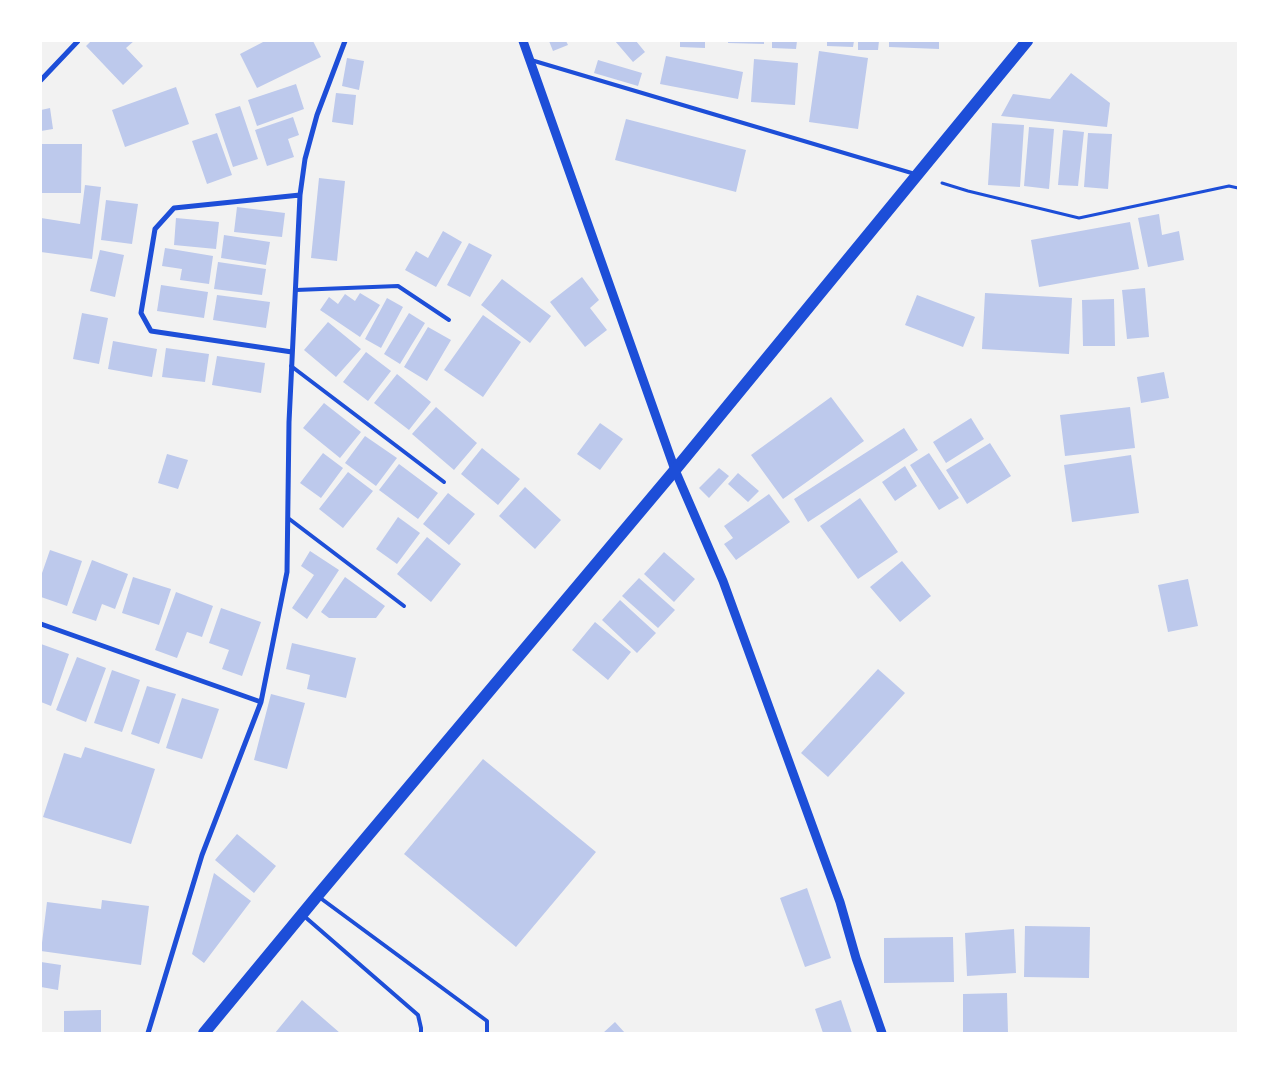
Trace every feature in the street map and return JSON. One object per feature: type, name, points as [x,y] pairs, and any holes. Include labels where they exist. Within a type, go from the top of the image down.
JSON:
[{"type":"main road","points":[[206,1032],[318,895],[676,470],[1027,41]]},
{"type":"street","points":[[41,80],[78,41]]},
{"type":"street","points":[[148,1033],[202,855],[261,702],[287,572],[289,422],[300,194],[305,159],[317,115],[345,41]]},
{"type":"street","points":[[523,41],[676,470],[726,590],[840,902],[856,958],[882,1033]]},
{"type":"street","points":[[292,352],[151,331],[141,313],[155,229],[174,208],[300,194]]},
{"type":"street","points":[[41,624],[261,702]]},
{"type":"lane","points":[[530,60],[918,175]]},
{"type":"lane","points":[[296,290],[398,286],[449,320]]},
{"type":"lane","points":[[291,366],[444,482]]},
{"type":"lane","points":[[288,518],[404,606]]},
{"type":"lane","points":[[318,895],[487,1021],[488,1033]]},
{"type":"lane","points":[[302,915],[418,1015],[421,1033]]},
{"type":"path","points":[[918,175],[968,191],[1079,218],[1229,186],[1238,188]]},
{"type":"building","points":[[91,41],[134,41],[126,48],[143,66],[123,85],[86,46]]},
{"type":"building","points":[[265,41],[313,41],[321,57],[257,88],[240,54]]},
{"type":"building","points":[[549,41],[566,41],[568,45],[553,51]]},
{"type":"building","points":[[615,41],[636,41],[645,52],[633,62]]},
{"type":"building","points":[[680,41],[705,41],[705,48],[680,47]]},
{"type":"building","points":[[728,41],[764,41],[764,44],[728,43]]},
{"type":"building","points":[[772,41],[797,41],[796,49],[772,48]]},
{"type":"building","points":[[827,41],[854,41],[853,47],[827,46]]},
{"type":"building","points":[[858,41],[879,41],[878,50],[858,50]]},
{"type":"building","points":[[889,41],[939,41],[939,49],[889,47]]},
{"type":"building","points":[[819,51],[868,58],[858,129],[809,122]]},
{"type":"building","points":[[666,56],[743,72],[738,99],[660,84]]},
{"type":"building","points":[[347,58],[364,61],[359,90],[342,86]]},
{"type":"building","points":[[754,59],[798,63],[795,105],[751,102]]},
{"type":"building","points":[[598,60],[642,73],[638,86],[594,73]]},
{"type":"building","points":[[1071,73],[1110,103],[1107,127],[1001,116],[1013,94],[1050,99]]},
{"type":"building","points":[[296,84],[304,109],[257,126],[248,100]]},
{"type":"building","points":[[176,87],[189,124],[125,147],[112,110]]},
{"type":"building","points":[[336,93],[356,95],[353,125],[332,122]]},
{"type":"building","points":[[240,106],[258,159],[233,167],[215,114]]},
{"type":"building","points":[[50,108],[53,129],[41,131],[41,110]]},
{"type":"building","points":[[293,117],[299,135],[288,139],[294,157],[267,166],[255,130]]},
{"type":"building","points":[[626,119],[746,150],[736,192],[615,160]]},
{"type":"building","points":[[992,123],[1024,125],[1020,187],[988,185]]},
{"type":"building","points":[[1029,127],[1054,129],[1049,189],[1024,186]]},
{"type":"building","points":[[1063,130],[1084,132],[1078,186],[1058,185]]},
{"type":"building","points":[[217,133],[232,175],[207,184],[192,141]]},
{"type":"building","points":[[1088,133],[1112,134],[1108,189],[1084,187]]},
{"type":"building","points":[[41,144],[82,144],[81,193],[41,193]]},
{"type":"building","points":[[319,178],[345,181],[337,261],[311,258]]},
{"type":"building","points":[[85,185],[101,187],[92,259],[41,252],[41,218],[80,224]]},
{"type":"building","points":[[106,200],[138,204],[132,244],[101,240]]},
{"type":"building","points":[[237,207],[285,213],[282,237],[234,232]]},
{"type":"building","points":[[1159,214],[1162,235],[1179,231],[1184,260],[1148,267],[1138,218]]},
{"type":"building","points":[[176,218],[219,222],[216,249],[174,245]]},
{"type":"building","points":[[1130,222],[1139,269],[1039,287],[1031,240]]},
{"type":"building","points":[[443,231],[462,242],[436,287],[405,270],[416,251],[428,258]]},
{"type":"building","points":[[224,235],[270,242],[266,265],[221,258]]},
{"type":"building","points":[[469,243],[492,255],[470,297],[447,285]]},
{"type":"building","points":[[165,248],[213,256],[209,284],[180,280],[182,269],[162,266]]},
{"type":"building","points":[[100,250],[124,255],[115,297],[90,291]]},
{"type":"building","points":[[218,262],[266,269],[262,295],[214,289]]},
{"type":"building","points":[[582,277],[599,300],[590,308],[607,330],[585,347],[550,302]]},
{"type":"building","points":[[502,279],[551,316],[530,343],[481,305]]},
{"type":"building","points":[[161,285],[208,292],[204,318],[157,311]]},
{"type":"building","points":[[1145,288],[1149,337],[1127,339],[1122,290]]},
{"type":"building","points":[[360,293],[380,305],[360,337],[320,310],[329,297],[338,304],[345,294],[355,301]]},
{"type":"building","points":[[985,293],[1072,298],[1069,354],[982,349]]},
{"type":"building","points":[[217,295],[270,302],[266,328],[213,320]]},
{"type":"building","points":[[917,295],[975,317],[963,347],[905,325]]},
{"type":"building","points":[[387,298],[403,307],[381,348],[365,339]]},
{"type":"building","points":[[1114,299],[1115,346],[1083,346],[1082,300]]},
{"type":"building","points":[[82,313],[108,318],[99,364],[73,359]]},
{"type":"building","points":[[409,313],[425,323],[400,364],[384,354]]},
{"type":"building","points":[[483,315],[521,342],[483,397],[444,370]]},
{"type":"building","points":[[328,322],[361,349],[336,377],[304,350]]},
{"type":"building","points":[[428,327],[451,340],[427,381],[404,367]]},
{"type":"building","points":[[113,341],[157,349],[152,377],[108,369]]},
{"type":"building","points":[[166,348],[209,354],[205,382],[162,377]]},
{"type":"building","points":[[366,352],[391,371],[368,401],[343,382]]},
{"type":"building","points":[[217,356],[265,363],[261,393],[212,385]]},
{"type":"building","points":[[1164,372],[1169,398],[1141,403],[1137,377]]},
{"type":"building","points":[[397,374],[431,402],[409,430],[374,403]]},
{"type":"building","points":[[831,397],[864,441],[783,499],[751,455]]},
{"type":"building","points":[[324,403],[361,432],[340,458],[303,428]]},
{"type":"building","points":[[436,407],[477,443],[454,470],[412,434]]},
{"type":"building","points":[[1130,407],[1135,448],[1065,456],[1060,415]]},
{"type":"building","points":[[971,418],[984,439],[946,463],[933,442]]},
{"type":"building","points":[[600,423],[623,439],[600,470],[577,454]]},
{"type":"building","points":[[904,428],[918,450],[808,522],[794,499]]},
{"type":"building","points":[[365,436],[397,458],[376,486],[345,463]]},
{"type":"building","points":[[990,443],[1011,476],[967,504],[946,470]]},
{"type":"building","points":[[482,448],[520,479],[498,505],[461,474]]},
{"type":"building","points":[[323,453],[343,468],[321,498],[300,483]]},
{"type":"building","points":[[929,453],[959,498],[939,510],[910,465]]},
{"type":"building","points":[[167,454],[188,460],[178,489],[158,483]]},
{"type":"building","points":[[1131,455],[1139,513],[1072,522],[1064,465]]},
{"type":"building","points":[[399,464],[438,493],[418,519],[379,490]]},
{"type":"building","points":[[905,466],[917,486],[895,501],[882,482]]},
{"type":"building","points":[[719,468],[729,476],[709,498],[699,488]]},
{"type":"building","points":[[348,472],[373,491],[343,528],[319,509]]},
{"type":"building","points":[[738,473],[759,491],[748,502],[728,484]]},
{"type":"building","points":[[525,487],[561,520],[535,549],[499,516]]},
{"type":"building","points":[[448,493],[475,514],[449,545],[423,524]]},
{"type":"building","points":[[769,494],[790,522],[736,560],[724,544],[733,538],[724,526]]},
{"type":"building","points":[[860,498],[898,552],[858,579],[820,526]]},
{"type":"building","points":[[398,517],[420,533],[397,564],[376,549]]},
{"type":"building","points":[[427,537],[461,564],[431,602],[397,574]]},
{"type":"building","points":[[50,550],[82,561],[67,606],[41,597],[41,576]]},
{"type":"building","points":[[310,551],[339,570],[307,619],[292,608],[314,575],[301,566]]},
{"type":"building","points":[[664,552],[695,579],[674,602],[644,574]]},
{"type":"building","points":[[92,560],[128,574],[115,609],[102,604],[96,621],[72,613]]},
{"type":"building","points":[[902,561],[931,596],[900,622],[870,587]]},
{"type":"building","points":[[133,577],[171,589],[159,625],[122,613]]},
{"type":"building","points":[[345,577],[385,606],[376,618],[329,618],[321,612]]},
{"type":"building","points":[[639,578],[675,610],[658,628],[622,596]]},
{"type":"building","points":[[1188,579],[1198,626],[1168,632],[1158,585]]},
{"type":"building","points":[[176,592],[213,606],[202,637],[187,632],[177,658],[155,650]]},
{"type":"building","points":[[620,600],[656,633],[637,653],[602,620]]},
{"type":"building","points":[[221,608],[261,622],[242,676],[222,669],[229,650],[209,643]]},
{"type":"building","points":[[595,622],[631,652],[608,680],[572,650]]},
{"type":"building","points":[[292,643],[356,658],[346,698],[307,689],[310,675],[286,669]]},
{"type":"building","points":[[41,644],[69,654],[51,706],[41,702]]},
{"type":"building","points":[[77,657],[106,668],[86,722],[56,710]]},
{"type":"building","points":[[878,669],[905,693],[828,777],[801,753]]},
{"type":"building","points":[[112,670],[140,680],[122,732],[94,723]]},
{"type":"building","points":[[147,686],[176,694],[159,744],[131,734]]},
{"type":"building","points":[[271,694],[305,703],[287,769],[254,760]]},
{"type":"building","points":[[182,698],[219,709],[202,759],[166,748]]},
{"type":"building","points":[[85,747],[155,769],[131,844],[43,817],[64,753],[81,758]]},
{"type":"building","points":[[483,759],[596,852],[516,947],[404,854]]},
{"type":"building","points":[[237,834],[276,866],[254,893],[215,860]]},
{"type":"building","points":[[214,873],[251,901],[204,963],[192,954]]},
{"type":"building","points":[[807,888],[831,958],[805,967],[780,898]]},
{"type":"building","points":[[102,900],[149,906],[141,965],[41,951],[47,902],[101,909]]},
{"type":"building","points":[[1025,926],[1090,927],[1089,978],[1024,977]]},
{"type":"building","points":[[1014,929],[1016,973],[967,976],[965,933]]},
{"type":"building","points":[[953,937],[954,982],[884,983],[884,938]]},
{"type":"building","points":[[41,962],[61,965],[58,990],[41,987]]},
{"type":"building","points":[[1007,993],[1008,1033],[963,1033],[963,994]]},
{"type":"building","points":[[302,1000],[340,1033],[275,1033]]},
{"type":"building","points":[[841,1000],[852,1033],[823,1033],[815,1009]]},
{"type":"building","points":[[101,1010],[101,1033],[64,1033],[64,1011]]},
{"type":"building","points":[[615,1022],[625,1033],[603,1033]]}]
